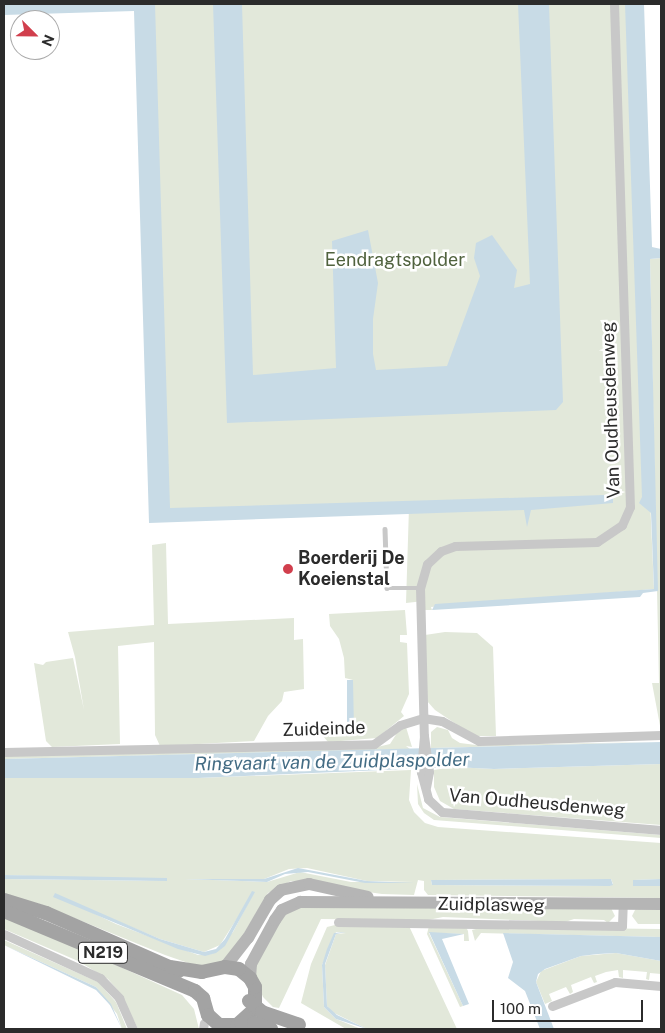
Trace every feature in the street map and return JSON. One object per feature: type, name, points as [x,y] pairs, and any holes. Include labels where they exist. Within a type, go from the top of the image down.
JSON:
[{"type":"main road","name":"Zuidplasweg","points":[[228,970],[270,900],[290,887],[308,884],[381,900]]},
{"type":"main road","name":"N219","points":[[4,900],[46,914],[168,974],[187,994],[198,1000],[211,1019],[212,1027]]},
{"type":"main road","name":"Zuidplasweg","points":[[250,978],[251,964],[267,932],[282,910],[290,905],[314,901],[381,900],[661,904]]},
{"type":"main road","name":"N219","points":[[4,911],[168,974],[209,975],[228,970]]},
{"type":"main road","points":[[228,970],[250,978],[256,1002],[241,1023]]},
{"type":"main road","points":[[228,970],[244,983],[249,1002],[256,1002],[304,1027]]},
{"type":"main road","points":[[198,1000],[209,975]]},
{"type":"main road","name":"N219","points":[[198,1000],[212,1027]]},
{"type":"main road","points":[[212,1027],[254,1023],[271,1029]]},
{"type":"street","name":"Van Oudheusdenweg","points":[[614,4],[630,507],[622,525],[597,542],[464,545],[447,548],[427,564],[420,588],[425,772],[428,799],[436,808],[454,814],[661,830]]},
{"type":"street","points":[[423,718],[442,721],[479,741],[661,735]]},
{"type":"street","name":"Zuideinde","points":[[4,752],[369,744],[378,743],[408,721],[423,718]]},
{"type":"street","name":"Zuidplasweg","points":[[338,922],[622,926],[623,903]]},
{"type":"street","points":[[4,934],[100,978],[119,998],[133,1029]]},
{"type":"street","points":[[552,1006],[615,982],[661,986]]},
{"type":"lane","points":[[385,528],[387,588],[420,588]]},
{"type":"green space","name":"Eendragtspolder","points":[[146,4],[628,4],[654,589],[431,607],[432,610],[425,610],[424,601],[406,603],[409,507],[162,516]]},
{"type":"green space","points":[[661,258],[661,731],[652,683],[659,683],[650,259]]},
{"type":"green space","points":[[166,543],[168,624],[294,618],[294,640],[303,639],[304,689],[284,692],[282,701],[268,716],[254,741],[160,746],[155,735],[154,642],[118,646],[120,744],[52,747],[46,741],[34,663],[43,665],[46,662],[73,658],[84,710],[75,657],[68,632],[154,625],[152,545]]},
{"type":"green space","points":[[405,610],[407,635],[400,635],[400,642],[407,643],[409,694],[401,712],[404,716],[377,738],[328,742],[322,735],[350,736],[353,680],[345,678],[344,658],[339,639],[330,626],[329,614]]},
{"type":"green space","points":[[445,632],[477,633],[493,647],[496,736],[474,736],[435,710],[427,701],[425,635]]},
{"type":"green space","points":[[406,727],[412,747],[406,746],[410,749],[4,759],[4,756],[373,748],[390,744],[397,733]]},
{"type":"green space","points":[[437,727],[448,730],[452,738],[460,743],[476,745],[661,742],[431,748],[431,732]]},
{"type":"green space","points":[[661,764],[661,825],[454,809],[440,801],[434,787],[434,770],[453,767],[494,769]]},
{"type":"green space","points":[[411,770],[409,800],[414,812],[425,823],[438,827],[661,843],[661,879],[633,880],[633,885],[661,886],[661,898],[428,895],[424,890],[424,881],[418,880],[414,895],[382,894],[291,881],[268,893],[233,952],[224,961],[211,966],[194,965],[40,904],[4,895],[4,879],[167,881],[4,875],[4,778],[198,778]],"holes":[[[307,868],[367,881],[414,882],[351,882],[300,872],[267,882],[184,879],[264,879],[289,869]],[[611,879],[613,884],[610,886],[432,885],[431,880]],[[254,892],[233,932],[212,954],[198,955],[116,924],[53,894],[160,939],[204,952],[220,945]]]},
{"type":"green space","points":[[417,784],[423,808],[440,817],[661,835],[661,838],[434,820],[424,813],[418,804]]},
{"type":"green space","points":[[298,906],[611,908],[615,916],[608,923],[604,920],[574,919],[565,922],[443,917],[428,920],[321,919],[279,1008],[273,1007],[263,997],[256,980],[256,965],[279,919]]},
{"type":"green space","points":[[636,908],[661,909],[661,924],[638,924],[632,916]]},
{"type":"green space","points":[[4,914],[182,995],[194,1009],[199,1029],[138,1029],[121,994],[108,979],[78,961],[4,929]]},
{"type":"green space","points":[[335,925],[409,926],[457,1029],[367,1029],[332,1012],[327,1006],[325,965],[336,934],[346,933],[336,932],[322,965],[324,1007],[336,1019],[361,1029],[346,1029],[301,1003],[311,964],[327,927]]},
{"type":"green space","points":[[429,926],[466,927],[468,931],[469,941],[464,941],[464,934],[429,933],[463,1006],[460,1007],[427,934]]},
{"type":"green space","points":[[484,927],[661,929],[661,937],[481,933],[475,941],[472,930]]},
{"type":"green space","points":[[4,940],[98,982],[116,1002],[127,1029],[122,1029],[117,1014],[96,987],[4,945]]},
{"type":"green space","points":[[616,953],[661,961],[661,974],[650,973],[649,980],[646,979],[647,972],[623,970],[623,978],[619,977],[618,970],[606,972],[595,976],[597,982],[594,983],[591,977],[571,985],[573,992],[570,994],[566,987],[549,994],[552,1001],[545,1004],[536,982],[541,971],[581,956]]},
{"type":"water","points":[[4,4],[155,4],[170,508],[605,495],[613,498],[613,503],[531,510],[527,527],[524,510],[149,523],[134,11],[60,13],[60,10],[10,10],[10,15],[4,15]]},
{"type":"water","points":[[213,4],[242,4],[253,375],[336,368],[332,241],[368,230],[378,283],[373,319],[373,354],[376,370],[447,366],[480,276],[474,258],[476,243],[492,235],[517,270],[514,288],[530,284],[518,4],[549,4],[563,402],[556,410],[227,423]]},
{"type":"water","points":[[625,4],[644,4],[652,247],[661,249],[661,258],[650,259],[658,591],[643,593],[640,597],[432,610],[435,604],[654,589],[651,513],[639,503],[642,497]]},
{"type":"water","points":[[347,680],[353,680],[354,730],[350,736],[324,736],[321,731],[347,730]]},
{"type":"water","name":"Ringvaart van de Zuidplaspolder","points":[[661,742],[661,764],[494,769],[453,767],[198,778],[4,778],[4,759]]},
{"type":"water","points":[[298,868],[367,881],[414,883],[365,883],[308,872],[285,874],[267,882],[184,879],[264,879]]},
{"type":"water","points":[[4,875],[167,878],[167,881],[4,879]]},
{"type":"water","points":[[611,879],[613,885],[610,886],[432,885],[431,880]]},
{"type":"water","points":[[661,879],[661,886],[633,886],[633,880]]},
{"type":"water","points":[[252,891],[255,892],[225,946],[216,953],[205,956],[178,949],[53,897],[55,893],[160,939],[204,952],[216,949],[225,939]]},
{"type":"water","points":[[346,932],[336,934],[325,964],[327,1006],[337,1015],[367,1029],[336,1019],[324,1007],[322,965],[334,933]]},
{"type":"water","points":[[429,932],[464,934],[442,939],[469,1004],[463,1006]]},
{"type":"water","points":[[503,933],[661,937],[661,961],[616,953],[598,954],[581,956],[545,969],[538,974],[536,982],[554,1029],[540,1029],[525,991],[508,978],[513,962]]},
{"type":"water","points":[[4,945],[96,987],[111,1004],[122,1029],[110,1005],[96,990]]},
{"type":"place","name":"Boerderij De Koeienstal","points":[[288,569]]}]
